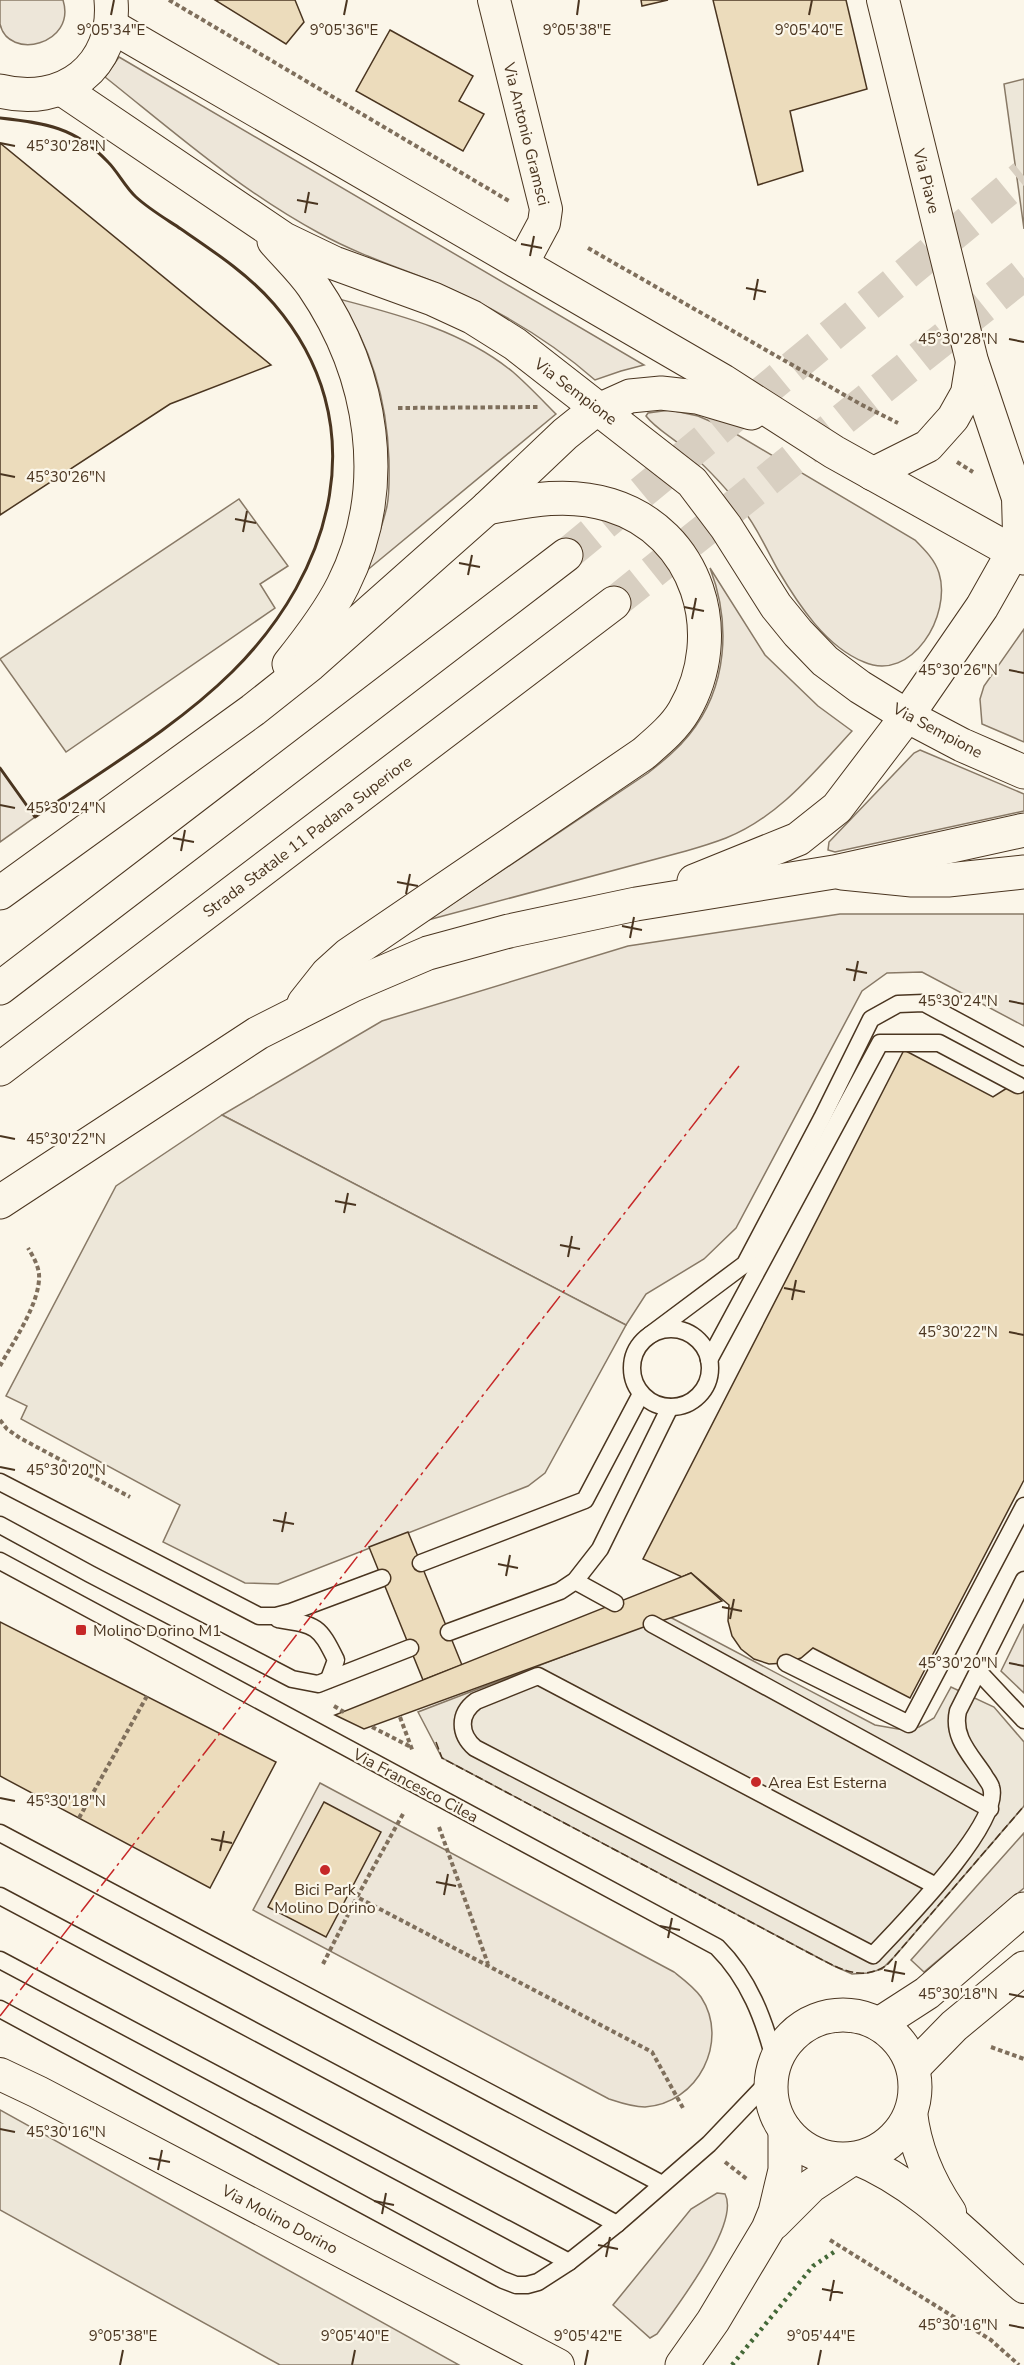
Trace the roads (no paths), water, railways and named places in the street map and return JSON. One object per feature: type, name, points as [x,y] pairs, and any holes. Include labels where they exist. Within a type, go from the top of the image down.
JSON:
[{"type":"main road","points":[[0,91],[30,95],[62,89],[77,82],[94,63],[111,13],[522,264],[723,381],[834,452],[1019,555],[907,716],[837,808],[798,839],[636,904]]},
{"type":"main road","name":"Via Sempione","points":[[62,89],[257,222],[311,253],[433,299],[472,317],[515,344],[672,464],[699,489],[776,606],[810,646],[841,674],[907,716],[962,745],[1024,772]]},
{"type":"main road","points":[[253,710],[313,633],[336,598],[350,570],[362,535],[370,491],[371,442],[367,413],[349,352],[328,311],[302,273],[257,222]]},
{"type":"main road","points":[[0,893],[253,710],[311,664],[488,508],[565,434],[600,408],[641,394],[691,395],[731,405],[834,452]]},
{"type":"main road","points":[[301,1010],[318,984],[348,955],[643,754],[675,724],[694,692],[706,641],[703,605],[695,585],[675,550],[652,527],[626,511],[610,505],[567,498],[549,497],[488,508]]},
{"type":"main road","points":[[0,988],[566,555]]},
{"type":"main road","name":"Strada Statale 11 Padana Superiore","points":[[0,1069],[614,603]]},
{"type":"main road","points":[[0,1202],[246,1040],[301,1010],[391,968],[436,950],[509,931],[636,904],[834,872],[1024,830]]},
{"type":"main road","points":[[834,872],[912,880],[948,880],[1024,872]]},
{"type":"main road","points":[[879,2024],[927,1993],[1024,1909]]},
{"type":"main road","points":[[913,2068],[954,2026],[1024,1968]]},
{"type":"main road","points":[[768,2229],[812,2186],[853,2158],[878,2150],[894,2138],[911,2112],[915,2097],[913,2068],[899,2041],[879,2024],[853,2015],[839,2015],[819,2019],[800,2028],[783,2046],[773,2070],[774,2108],[785,2130],[809,2151],[828,2158],[853,2158]]},
{"type":"main road","points":[[682,2365],[713,2321],[776,2212],[785,2170],[785,2130]]},
{"type":"street","name":"Via Antonio Gramsci","points":[[494,0],[547,214],[522,264]]},
{"type":"street","name":"Via Piave","points":[[883,0],[972,361],[1018,498],[1019,555]]},
{"type":"street","name":"Via Piave","points":[[872,474],[928,446],[953,418],[967,393],[972,361]]},
{"type":"street","name":"Via Molino Dorino","points":[[0,2074],[558,2365]]},
{"type":"street","points":[[911,2112],[913,2134],[926,2170],[960,2228]]},
{"type":"street","points":[[853,2158],[906,2186],[960,2228],[984,2253],[1024,2287]]},
{"type":"lane","points":[[650,1335],[663,1330],[676,1329],[691,1335],[703,1345],[710,1360],[711,1372],[701,1393],[682,1406],[670,1407],[654,1404],[641,1394],[632,1375],[633,1360],[638,1347],[650,1335],[745,1264],[871,1019],[898,1004],[924,1003],[1024,1057]]},
{"type":"lane","points":[[710,1360],[880,1043],[939,1043],[1018,1085]]},
{"type":"lane","points":[[421,1563],[585,1500],[641,1394]]},
{"type":"lane","points":[[449,1632],[560,1591],[575,1581],[600,1549],[670,1407]]},
{"type":"lane","points":[[0,1482],[259,1616],[305,1623],[323,1634],[336,1660],[329,1679]]},
{"type":"lane","points":[[786,1663],[909,1724],[1024,1506]]},
{"type":"lane","points":[[0,1525],[90,1575],[292,1680],[318,1684],[410,1648]]},
{"type":"lane","name":"Via Francesco Cilea","points":[[0,1561],[710,1943],[727,1957],[745,1982],[766,2030],[773,2070]]},
{"type":"lane","points":[[259,1616],[276,1616],[291,1612],[382,1578]]},
{"type":"lane","points":[[575,1581],[615,1603]]},
{"type":"lane","points":[[936,1886],[538,1676],[476,1701],[463,1715],[464,1735],[475,1748],[873,1955],[936,1886],[978,1832],[990,1809],[992,1787],[957,1733],[956,1720],[958,1711],[1024,1581]]},
{"type":"lane","points":[[652,1624],[990,1809]]},
{"type":"lane","points":[[978,1671],[1024,1720]]},
{"type":"lane","points":[[0,1833],[662,2184]]},
{"type":"lane","points":[[0,1896],[617,2224]]},
{"type":"lane","points":[[0,1960],[569,2262]]},
{"type":"lane","points":[[0,2009],[516,2285],[538,2282],[569,2262],[617,2224],[709,2144],[773,2070]]},
{"type":"tunnel","points":[[566,555],[1024,176]]},
{"type":"tunnel","points":[[614,603],[1024,274]]},
{"type":"place","name":"Molino Dorino M1","points":[[81,1630]]},
{"type":"place","name":"Area Est Esterna","points":[[756,1782]]},
{"type":"place","name":"Bici Park Molino Dorino","points":[[325,1870]]}]
